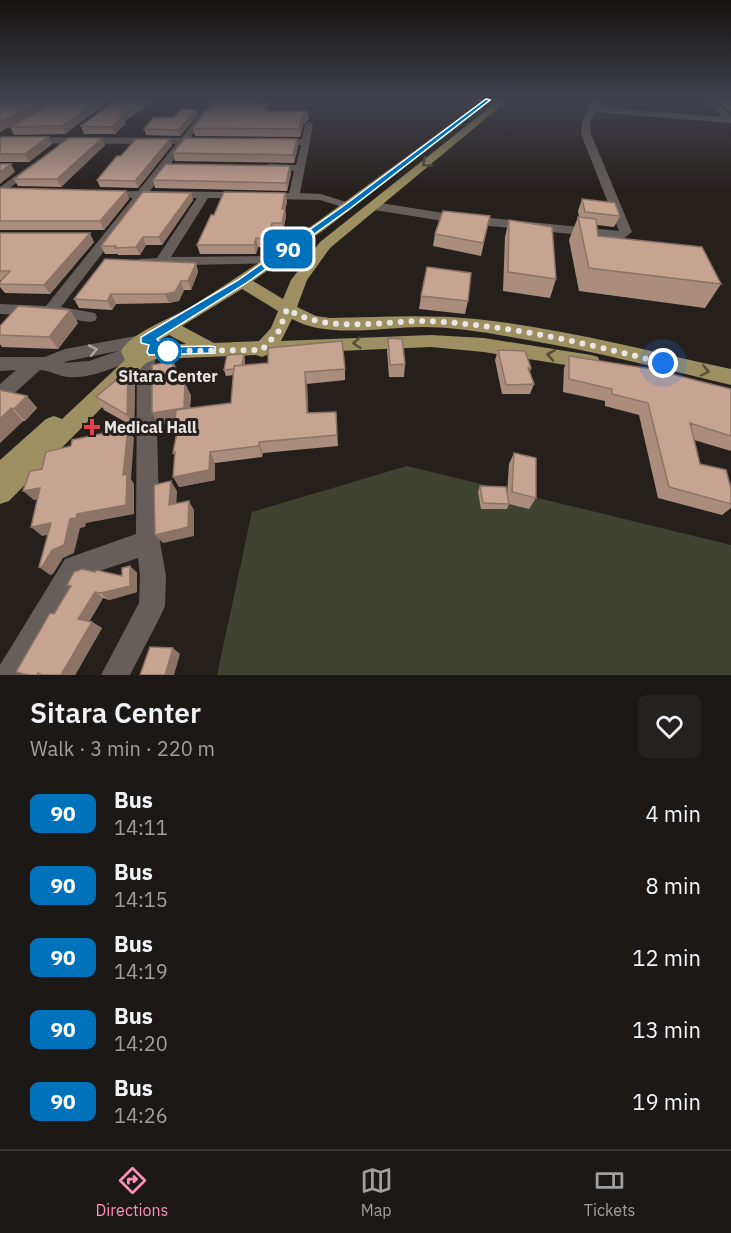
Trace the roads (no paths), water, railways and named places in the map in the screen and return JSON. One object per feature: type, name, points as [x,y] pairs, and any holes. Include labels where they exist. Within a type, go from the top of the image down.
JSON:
[{"type":"main road","points":[[0,475],[169,327],[242,282],[349,206],[445,132]]},
{"type":"main road","points":[[262,350],[279,331],[309,264],[325,245],[465,132]]},
{"type":"main road","points":[[242,282],[307,320],[330,324],[425,321],[477,325],[573,340],[731,377]]},
{"type":"main road","points":[[169,327],[211,350]]},
{"type":"main road","points":[[0,493],[142,350],[262,350],[379,342],[484,345],[643,372],[731,394]]},
{"type":"street","points":[[0,139],[9,132]]},
{"type":"street","points":[[50,311],[141,194],[169,166],[191,132]]},
{"type":"street","points":[[294,196],[308,132]]},
{"type":"street","points":[[374,206],[440,217],[623,235],[626,232],[623,221],[586,132]]},
{"type":"street","points":[[51,153],[73,135]]},
{"type":"street","points":[[0,139],[73,135],[217,141]]},
{"type":"street","points":[[261,142],[306,142]]},
{"type":"street","points":[[0,192],[41,160]]},
{"type":"street","points":[[11,167],[32,167]]},
{"type":"street","points":[[255,167],[300,168]]},
{"type":"street","points":[[0,192],[24,192]]},
{"type":"street","points":[[94,193],[321,197],[349,206]]},
{"type":"street","points":[[161,262],[205,195]]},
{"type":"street","points":[[87,236],[108,236]]},
{"type":"street","points":[[129,262],[272,260]]},
{"type":"street","points":[[87,262],[108,262]]},
{"type":"street","points":[[0,309],[50,311],[89,317]]},
{"type":"street","points":[[0,364],[41,363],[53,368],[86,369],[142,350],[148,542],[153,576],[152,606],[115,675]]},
{"type":"street","points":[[0,395],[41,363]]},
{"type":"street","points":[[10,675],[74,568],[148,542]]},
{"type":"place","name":"Sitara Center","points":[[168,351]]},
{"type":"place","name":"Medical Hall","points":[[92,427]]}]
